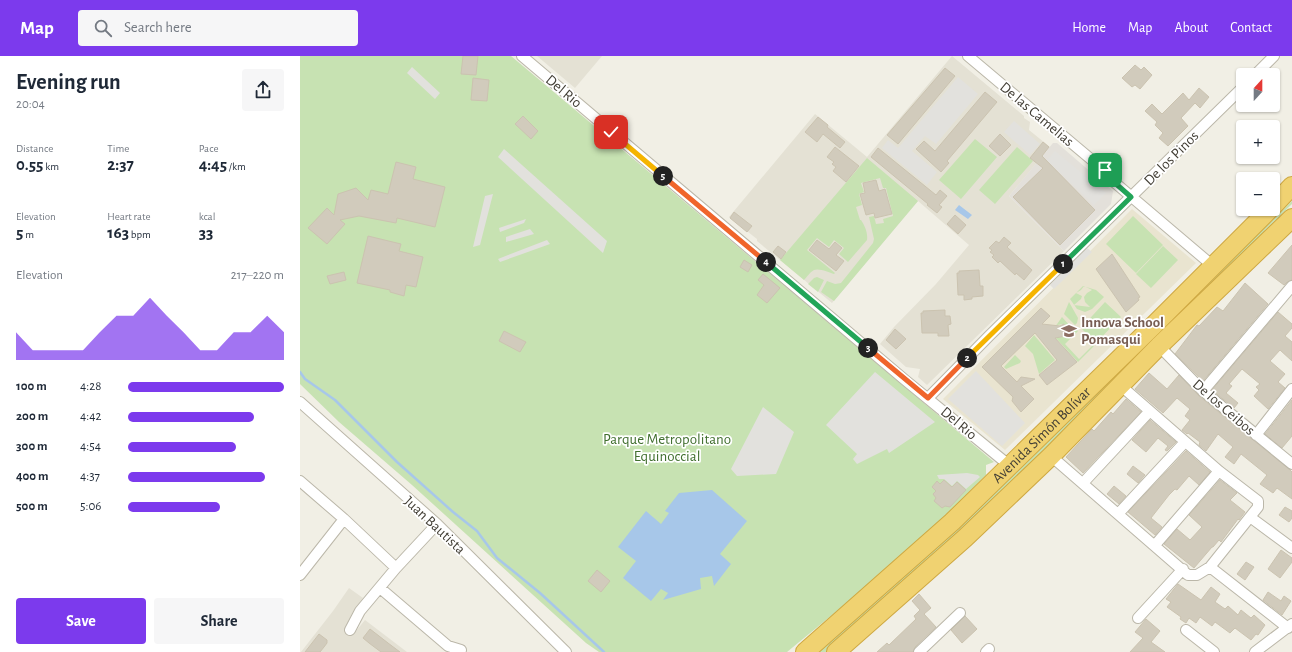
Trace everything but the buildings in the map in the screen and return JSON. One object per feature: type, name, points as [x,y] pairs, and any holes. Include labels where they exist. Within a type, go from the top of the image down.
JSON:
[{"type":"highway","points":[[1280,199],[1292,186]]},
{"type":"highway","name":"Avenida Simón Bolívar","points":[[805,652],[952,522],[1263,216]]},
{"type":"highway","name":"Avenida Simón Bolívar","points":[[836,652],[965,538],[1051,456],[1159,346],[1292,218]]},
{"type":"street","name":"Del Rio","points":[[522,56],[1010,466]]},
{"type":"street","name":"De las Camelias","points":[[968,56],[1105,170],[1107,176],[1213,266]]},
{"type":"street","points":[[1262,68],[1274,56]]},
{"type":"street","name":"De los Pinos","points":[[928,398],[980,344],[1236,94]]},
{"type":"street","points":[[1203,391],[1292,286]]},
{"type":"street","name":"De los Ceibos","points":[[1159,346],[1203,391],[1292,464]]},
{"type":"street","points":[[1051,456],[1188,574],[1193,576],[1197,575],[1210,567],[1258,507],[1258,501],[1219,471],[1149,412],[1120,385]]},
{"type":"street","points":[[1256,435],[1292,389]]},
{"type":"street","name":"Juan Bautista","points":[[300,402],[437,524],[566,652]]},
{"type":"street","points":[[1083,483],[1149,412]]},
{"type":"street","points":[[1118,514],[1185,442]]},
{"type":"street","points":[[1155,545],[1219,471]]},
{"type":"street","points":[[300,481],[344,519],[396,568]]},
{"type":"street","points":[[1250,517],[1292,548]]},
{"type":"street","points":[[300,575],[344,519]]},
{"type":"street","points":[[350,630],[360,611],[396,568],[437,524]]},
{"type":"street","points":[[1210,567],[1290,626],[1255,652]]},
{"type":"street","points":[[1138,618],[1182,569]]},
{"type":"street","points":[[380,588],[448,646],[461,650]]},
{"type":"street","points":[[919,652],[960,613]]},
{"type":"street","points":[[1186,630],[1214,652]]},
{"type":"shaded area","points":[[537,56],[602,56],[575,88]]},
{"type":"shaded area","points":[[952,56],[1024,116],[1024,118],[1030,122],[1029,130],[1050,147],[1009,196],[1064,251],[927,385],[918,377],[920,369],[906,367],[880,344],[894,327],[936,284],[969,245],[918,201],[832,303],[729,217],[815,114],[867,157]]},
{"type":"shaded area","points":[[412,67],[440,93],[435,99],[407,73]]},
{"type":"shaded area","points":[[958,77],[978,94],[936,144],[925,136],[912,151],[937,172],[927,185],[882,148],[888,140],[898,148]]},
{"type":"shaded area","points":[[1014,121],[1040,144],[1030,155],[1004,132]]},
{"type":"shaded area","points":[[1053,143],[1057,143],[1113,191],[1111,204],[1064,251],[1009,196]]},
{"type":"shaded area","points":[[504,149],[607,241],[603,253],[498,157]]},
{"type":"shaded area","points":[[1055,151],[1106,193],[1094,205],[1047,160]]},
{"type":"shaded area","points":[[493,194],[480,245],[473,247],[485,196]]},
{"type":"shaded area","name":"Innova School Pomasqui","points":[[1132,209],[1196,263],[1005,450],[943,399]]},
{"type":"shaded area","points":[[526,219],[524,223],[500,232],[499,228]]},
{"type":"shaded area","points":[[530,229],[534,234],[506,242],[506,237]]},
{"type":"shaded area","points":[[547,240],[550,244],[500,262],[498,259]]},
{"type":"shaded area","points":[[1087,248],[1092,252],[1054,289],[1050,285]]},
{"type":"shaded area","points":[[976,371],[1025,423],[1002,446],[948,399]]},
{"type":"shaded area","points":[[875,372],[935,422],[889,453],[887,449],[857,464],[853,459],[857,454],[826,425]]},
{"type":"shaded area","points":[[763,407],[794,432],[776,474],[737,476],[731,469]]},
{"type":"shaded area","points":[[967,473],[978,475],[980,477],[966,489],[957,481],[952,486],[944,479],[939,479],[937,475]]},
{"type":"shaded area","points":[[349,588],[363,598],[353,612],[346,627],[356,631],[365,620],[407,652],[301,652]]},
{"type":"green space","name":"Parque Metropolitano Equinoccial","points":[[300,56],[511,56],[994,462],[986,465],[986,475],[922,538],[877,578],[787,652],[599,652],[586,643],[412,485],[339,422],[300,384]]},
{"type":"green space","points":[[975,139],[997,157],[961,199],[939,180]]},
{"type":"green space","points":[[1017,147],[1033,161],[995,204],[979,190]]},
{"type":"green space","points":[[867,158],[918,201],[834,301],[821,292],[827,281],[835,284],[841,283],[873,243],[874,239],[869,217],[874,216],[876,224],[884,223],[883,219],[893,216],[886,188],[883,188],[880,178],[861,183],[864,192],[859,194],[862,205],[856,207],[860,220],[866,230],[867,240],[848,262],[839,254],[844,248],[834,240],[829,247],[817,238],[807,250],[835,273],[834,274],[824,270],[814,270],[804,280],[780,260]]},
{"type":"green space","points":[[1292,201],[1292,204],[1280,216],[1280,213]]},
{"type":"green space","points":[[1133,216],[1163,245],[1136,273],[1106,244]]},
{"type":"green space","points":[[1277,216],[1280,216],[1265,230],[1260,241],[1100,398],[992,501],[882,603],[826,652],[817,652],[834,635],[888,591],[991,497]]},
{"type":"green space","points":[[1163,246],[1178,260],[1151,288],[1136,274]]},
{"type":"green space","points":[[817,277],[824,280],[818,292],[808,284]]},
{"type":"green space","points":[[1086,287],[1096,290],[1104,297],[1092,309],[1085,312],[1077,309],[1074,305],[1090,307],[1085,302],[1084,297],[1092,290]]},
{"type":"green space","points":[[1076,293],[1082,296],[1081,299],[1074,305],[1070,299]]},
{"type":"green space","points":[[1069,302],[1078,318],[1075,325],[1064,314]]},
{"type":"green space","points":[[1105,302],[1121,317],[1096,343],[1081,328]]},
{"type":"green space","points":[[1062,317],[1071,329],[1075,328],[1078,331],[1065,344],[1079,359],[1093,345],[1094,346],[1078,362],[1053,335],[1055,327]],"holes":[[[1064,324],[1065,330],[1075,329],[1069,335],[1060,334],[1057,325]]]},
{"type":"green space","points":[[1034,335],[1055,360],[1039,374],[1033,354],[1025,346]]},
{"type":"green space","points":[[1015,355],[1021,361],[1020,363],[1006,369],[1004,367]]},
{"type":"water","points":[[959,205],[972,215],[968,219],[955,210]]},
{"type":"water","points":[[712,490],[747,521],[720,554],[731,564],[714,586],[712,576],[700,578],[701,589],[663,600],[668,593],[661,589],[651,601],[623,578],[636,561],[618,547],[646,511],[661,524],[669,513],[665,511],[679,493]]},
{"type":"waterway","points":[[300,372],[305,379],[335,400],[397,462],[453,512],[477,531],[497,558],[540,593],[604,652]]},
{"type":"place","name":"Innova School Pomasqui","points":[[1069,331]]},
{"type":"route","points":[[611,132],[928,398],[1131,197],[1107,176],[1105,170]]}]
